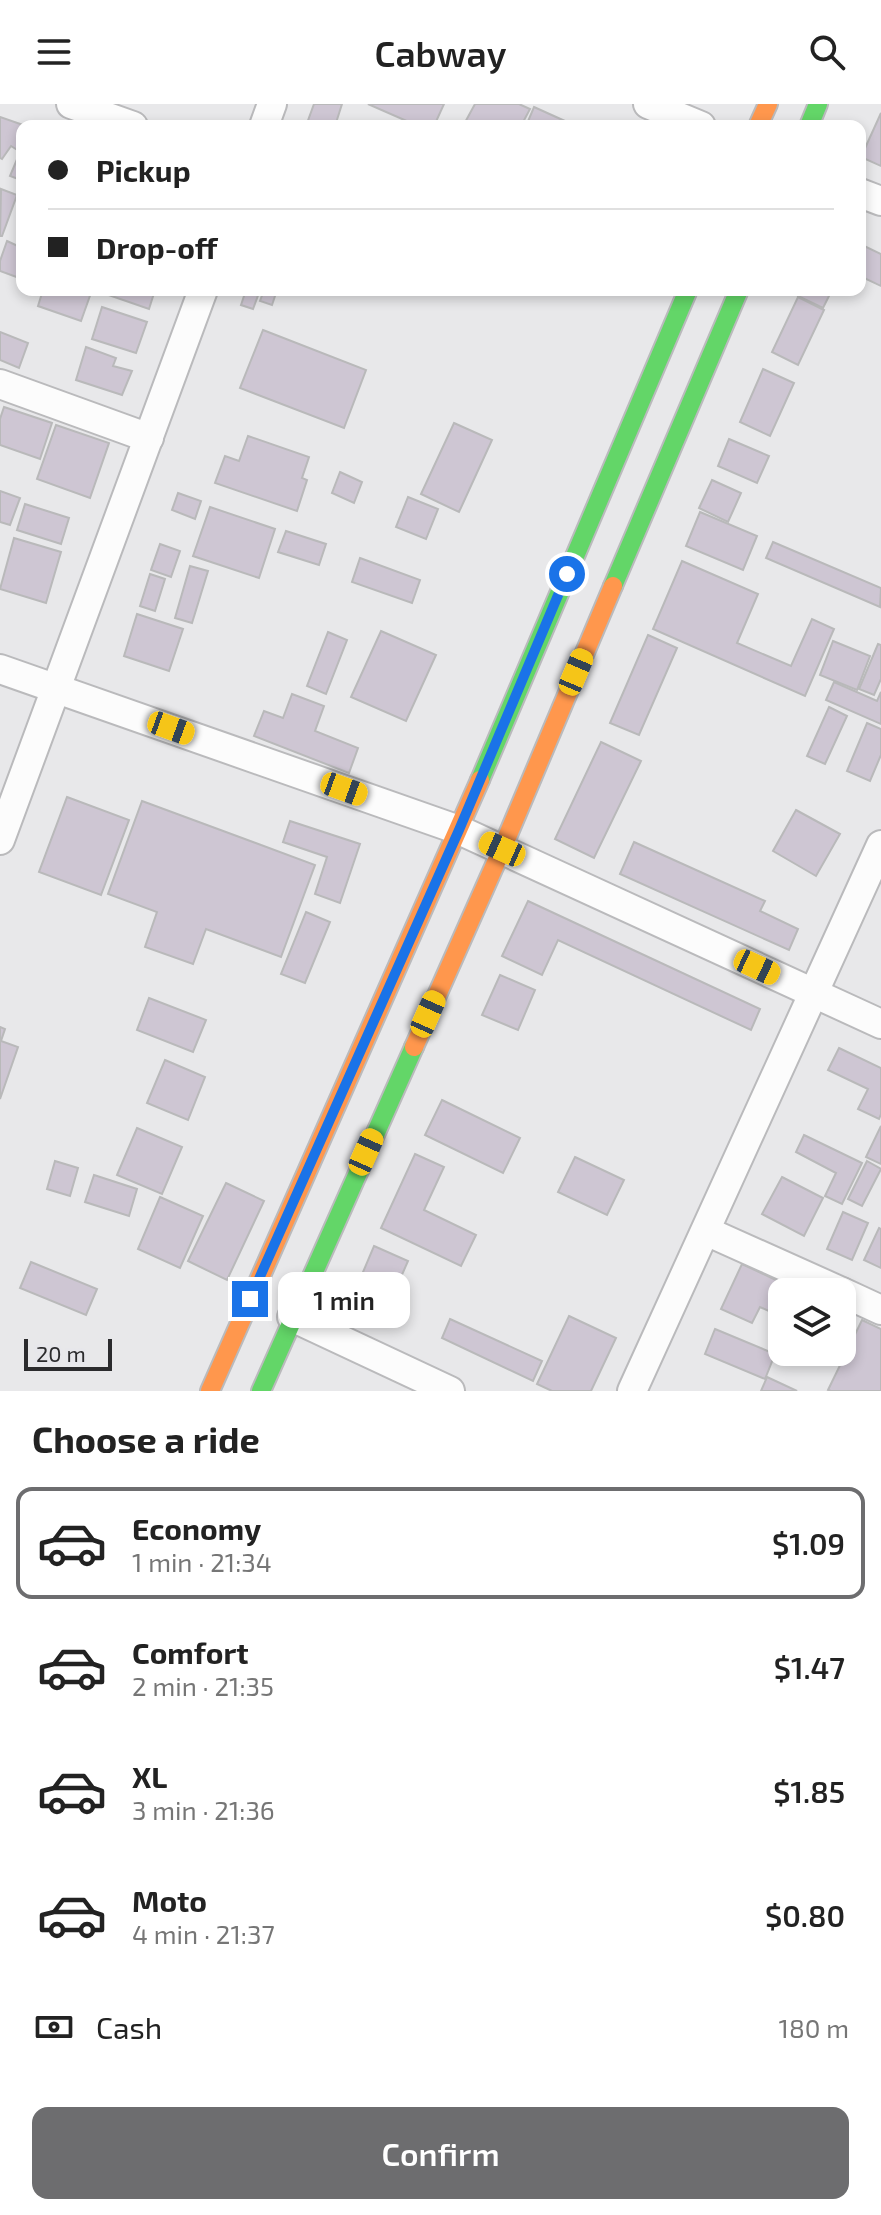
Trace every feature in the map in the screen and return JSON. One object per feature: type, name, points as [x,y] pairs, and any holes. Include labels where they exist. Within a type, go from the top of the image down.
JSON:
[{"type":"main road","points":[[210,1391],[459,830],[685,296]]},
{"type":"main road","points":[[261,1391],[502,849],[736,296]]},
{"type":"street","points":[[71,104],[116,120]]},
{"type":"street","points":[[648,104],[687,120]]},
{"type":"street","points":[[0,840],[201,296]]},
{"type":"street","points":[[0,384],[149,438]]},
{"type":"street","points":[[0,669],[459,830],[881,1024]]},
{"type":"street","points":[[632,1391],[881,845]]},
{"type":"street","points":[[706,1231],[811,1278]]},
{"type":"street","points":[[856,1298],[881,1310]]},
{"type":"street","points":[[292,1317],[450,1391]]},
{"type":"building","points":[[314,104],[342,104],[337,120],[308,120]]},
{"type":"building","points":[[368,104],[444,104],[437,120],[404,120]]},
{"type":"building","points":[[475,104],[519,104],[530,109],[524,120],[466,120]]},
{"type":"building","points":[[534,107],[563,120],[529,120]]},
{"type":"building","points":[[881,113],[881,166],[866,159],[866,146]]},
{"type":"building","points":[[0,117],[16,123],[16,149],[11,146],[0,158]]},
{"type":"building","points":[[16,162],[16,178],[10,176]]},
{"type":"building","points":[[1,189],[16,195],[16,198],[0,236]]},
{"type":"building","points":[[7,241],[16,245],[16,277],[0,271]]},
{"type":"building","points":[[866,247],[881,254],[881,286],[866,279]]},
{"type":"building","points":[[41,296],[90,296],[81,321],[38,306]]},
{"type":"building","points":[[112,296],[153,296],[149,309]]},
{"type":"building","points":[[244,296],[258,296],[253,309],[241,305]]},
{"type":"building","points":[[262,296],[275,296],[272,305],[260,301]]},
{"type":"building","points":[[798,296],[829,296],[823,308]]},
{"type":"building","points":[[798,297],[824,310],[798,365],[772,352]]},
{"type":"building","points":[[102,307],[147,322],[136,353],[92,339]]},
{"type":"building","points":[[263,330],[366,370],[344,428],[240,388]]},
{"type":"building","points":[[0,332],[28,343],[19,368],[0,360]]},
{"type":"building","points":[[86,347],[116,358],[113,366],[132,371],[122,395],[76,380]]},
{"type":"building","points":[[763,369],[794,383],[770,436],[740,422]]},
{"type":"building","points":[[4,407],[52,423],[40,459],[0,445],[0,419]]},
{"type":"building","points":[[454,423],[492,440],[459,512],[421,494]]},
{"type":"building","points":[[56,425],[109,443],[90,498],[37,479]]},
{"type":"building","points":[[248,436],[309,457],[302,478],[307,480],[297,511],[215,483],[225,456],[239,461]]},
{"type":"building","points":[[729,439],[769,456],[757,483],[718,466]]},
{"type":"building","points":[[340,472],[362,482],[354,503],[332,493]]},
{"type":"building","points":[[712,480],[741,493],[728,522],[699,508]]},
{"type":"building","points":[[0,491],[20,498],[10,525],[0,522]]},
{"type":"building","points":[[178,493],[201,501],[195,519],[172,510]]},
{"type":"building","points":[[408,497],[438,509],[426,539],[396,527]]},
{"type":"building","points":[[25,504],[69,518],[61,544],[17,530]]},
{"type":"building","points":[[210,507],[275,529],[259,578],[193,556]]},
{"type":"building","points":[[700,512],[757,536],[743,570],[686,546]]},
{"type":"building","points":[[286,531],[326,544],[319,565],[278,552]]},
{"type":"building","points":[[14,538],[61,552],[46,603],[0,589]]},
{"type":"building","points":[[773,542],[881,588],[880,607],[766,558]]},
{"type":"building","points":[[160,544],[180,551],[171,577],[151,570]]},
{"type":"building","points":[[360,558],[420,580],[412,603],[352,582]]},
{"type":"building","points":[[682,561],[758,594],[737,643],[791,666],[812,619],[834,629],[805,696],[653,629]]},
{"type":"building","points":[[190,566],[208,571],[192,623],[175,618]]},
{"type":"building","points":[[150,574],[165,579],[155,611],[140,606]]},
{"type":"building","points":[[137,614],[183,629],[169,671],[124,656]]},
{"type":"building","points":[[381,631],[436,655],[406,721],[351,697]]},
{"type":"building","points":[[328,632],[347,640],[326,694],[307,686]]},
{"type":"building","points":[[648,635],[677,648],[639,735],[610,723]]},
{"type":"building","points":[[833,641],[870,656],[857,690],[820,675]]},
{"type":"building","points":[[878,644],[881,645],[881,679],[874,695],[859,689]]},
{"type":"building","points":[[834,682],[877,701],[881,692],[881,724],[826,700]]},
{"type":"building","points":[[292,694],[324,706],[315,731],[358,748],[349,773],[254,736],[264,711],[283,718]]},
{"type":"building","points":[[829,707],[847,716],[825,764],[807,756]]},
{"type":"building","points":[[867,723],[881,729],[881,755],[870,781],[847,771]]},
{"type":"building","points":[[601,742],[641,761],[594,858],[555,839]]},
{"type":"building","points":[[67,797],[129,820],[101,895],[39,872]]},
{"type":"building","points":[[142,801],[315,865],[281,957],[206,929],[193,964],[145,947],[157,912],[108,894]]},
{"type":"building","points":[[796,810],[840,834],[816,876],[773,851]]},
{"type":"building","points":[[290,821],[360,844],[340,903],[315,894],[327,857],[283,842]]},
{"type":"building","points":[[634,842],[765,901],[760,911],[798,929],[789,950],[620,874]]},
{"type":"building","points":[[528,901],[760,1009],[751,1030],[558,940],[542,975],[502,956]]},
{"type":"building","points":[[306,912],[330,922],[305,983],[281,974]]},
{"type":"building","points":[[500,975],[535,990],[518,1030],[482,1015]]},
{"type":"building","points":[[149,998],[206,1020],[193,1052],[137,1030]]},
{"type":"building","points":[[0,1027],[5,1029],[1,1041],[18,1047],[0,1099]]},
{"type":"building","points":[[839,1048],[881,1068],[879,1119],[858,1109],[868,1089],[828,1070]]},
{"type":"building","points":[[165,1060],[205,1077],[188,1120],[147,1103]]},
{"type":"building","points":[[442,1100],[520,1138],[503,1173],[425,1135]]},
{"type":"building","points":[[881,1126],[881,1164],[866,1157]]},
{"type":"building","points":[[137,1128],[182,1147],[162,1194],[117,1175]]},
{"type":"building","points":[[804,1135],[862,1163],[842,1204],[825,1196],[836,1173],[796,1152]]},
{"type":"building","points":[[415,1154],[444,1167],[424,1210],[476,1235],[461,1266],[381,1228]]},
{"type":"building","points":[[575,1157],[624,1180],[607,1215],[558,1192]]},
{"type":"building","points":[[55,1161],[78,1168],[70,1196],[47,1189]]},
{"type":"building","points":[[867,1161],[881,1169],[862,1206],[848,1199]]},
{"type":"building","points":[[94,1175],[137,1189],[129,1216],[85,1202]]},
{"type":"building","points":[[782,1177],[823,1198],[804,1236],[762,1214]]},
{"type":"building","points":[[226,1183],[264,1201],[227,1280],[188,1261]]},
{"type":"building","points":[[160,1197],[203,1216],[180,1268],[138,1249]]},
{"type":"building","points":[[843,1212],[868,1223],[852,1260],[827,1249]]},
{"type":"building","points":[[881,1229],[881,1268],[864,1260]]},
{"type":"building","points":[[374,1246],[408,1261],[383,1318],[350,1303]]},
{"type":"building","points":[[31,1262],[97,1289],[86,1315],[20,1288]]},
{"type":"building","points":[[742,1264],[772,1278],[768,1278],[768,1311],[760,1307],[752,1323],[721,1309]]},
{"type":"building","points":[[569,1316],[616,1338],[591,1391],[552,1391],[537,1384]]},
{"type":"building","points":[[450,1319],[542,1361],[533,1381],[442,1338]]},
{"type":"building","points":[[862,1320],[881,1329],[881,1391],[828,1390],[840,1366],[856,1366],[856,1332]]},
{"type":"building","points":[[715,1329],[768,1351],[770,1366],[765,1379],[705,1354]]},
{"type":"building","points":[[767,1377],[797,1391],[761,1391]]},
{"type":"traffic: fast","points":[[811,120],[818,104]]},
{"type":"traffic: fast","points":[[480,780],[685,296]]},
{"type":"traffic: fast","points":[[613,586],[736,296]]},
{"type":"traffic: fast","points":[[261,1391],[414,1047]]},
{"type":"traffic: slow","points":[[761,120],[768,104]]},
{"type":"traffic: slow","points":[[414,1047],[613,586]]},
{"type":"traffic: slow","points":[[210,1391],[480,780]]},
{"type":"route","points":[[250,1299],[459,830],[567,574]]}]
